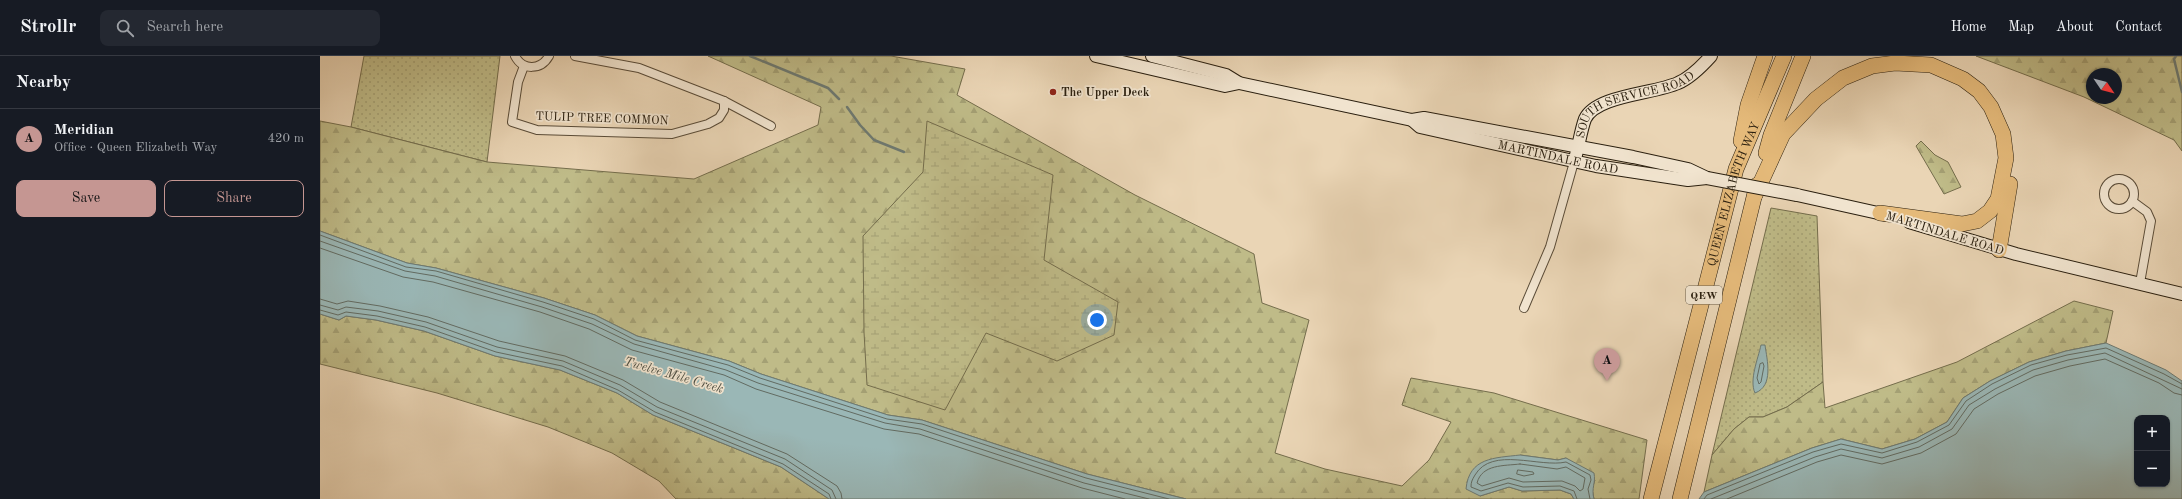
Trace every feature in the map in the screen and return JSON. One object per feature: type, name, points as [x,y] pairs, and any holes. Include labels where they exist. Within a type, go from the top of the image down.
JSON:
[{"type":"highway","points":[[1736,169],[1748,105],[1765,56]]},
{"type":"highway","name":"QUEEN ELIZABETH WAY","points":[[1651,499],[1736,169],[1784,56]]},
{"type":"highway","name":"QUEEN ELIZABETH WAY","points":[[1680,499],[1771,135],[1803,56]]},
{"type":"highway","points":[[1755,195],[1783,134],[1816,98],[1843,78],[1857,71],[1883,64],[1910,63],[1932,65],[1946,71],[1979,91],[1991,107],[2003,134],[2006,158],[2011,172],[1998,250]]},
{"type":"highway","points":[[1880,213],[1962,224],[1977,221],[1990,211],[1998,199],[2006,158]]},
{"type":"main road","name":"MARTINDALE ROAD","points":[[1096,56],[1225,86],[1238,83]]},
{"type":"main road","name":"MARTINDALE ROAD","points":[[1155,56],[1226,75],[1238,83],[1412,120],[1424,118],[1688,169],[1707,178],[1880,213],[1998,250],[2182,294]]},
{"type":"main road","name":"SOUTH SERVICE ROAD","points":[[1574,162],[1586,118],[1598,105],[1614,99],[1649,92],[1679,83],[1695,72],[1711,56]]},
{"type":"main road","name":"MARTINDALE ROAD","points":[[1412,120],[1420,127],[1574,162],[1673,179],[1688,180],[1707,178]]},
{"type":"street","points":[[515,56],[524,66],[536,67],[541,65],[549,56]]},
{"type":"street","points":[[575,56],[638,68],[724,102],[771,126]]},
{"type":"street","name":"TULIP TREE COMMON","points":[[524,66],[518,82],[512,122],[537,130],[672,134],[708,124],[719,118],[724,110],[724,102]]},
{"type":"street","points":[[1524,308],[1550,248],[1574,162]]},
{"type":"street","points":[[2132,201],[2147,212],[2151,221],[2140,283]]},
{"type":"green space","points":[[364,56],[500,56],[487,162],[351,127]]},
{"type":"green space","points":[[708,56],[891,56],[965,69],[957,95],[1135,195],[1254,254],[1262,303],[1309,320],[1275,453],[1325,469],[1402,486],[1429,460],[1451,422],[1402,405],[1411,378],[1494,393],[1647,440],[1639,499],[1594,499],[1592,489],[1595,480],[1566,458],[1558,460],[1520,455],[1480,496],[1509,487],[1522,491],[1560,490],[1571,494],[1574,499],[1186,499],[1087,474],[922,420],[888,415],[761,374],[729,361],[637,336],[595,315],[544,298],[436,268],[407,263],[320,231],[320,121],[351,127],[487,162],[694,179],[818,125],[821,107]]},
{"type":"green space","points":[[1976,56],[2182,56],[2182,151],[2174,140],[2099,104],[2122,104],[2122,68],[2086,68],[2086,98]]},
{"type":"green space","points":[[927,121],[1053,175],[1044,260],[1118,302],[1114,335],[1057,361],[986,333],[945,410],[867,385],[864,332],[863,236],[923,172]]},
{"type":"green space","points":[[1921,141],[1935,155],[1948,162],[1961,187],[1944,194],[1916,146]]},
{"type":"green space","points":[[1771,208],[1817,216],[1823,382],[1787,407],[1763,417],[1749,417],[1734,429],[1712,455]]},
{"type":"green space","points":[[2074,301],[2113,311],[2106,343],[2066,351],[2029,362],[1990,381],[1963,398],[1947,422],[1915,439],[1882,449],[1841,439],[1812,448],[1704,492],[1712,455],[1734,429],[1749,417],[1763,417],[1787,407],[1823,382],[1825,408],[1957,362]]},
{"type":"green space","points":[[320,314],[339,320],[346,316],[376,320],[424,331],[495,356],[560,370],[617,393],[653,415],[781,467],[829,499],[676,499],[659,481],[612,453],[548,427],[437,393],[320,364]]},
{"type":"water","name":"Twelve Mile Creek","points":[[320,231],[407,263],[436,268],[544,298],[595,315],[637,336],[729,361],[761,374],[888,415],[922,420],[1087,474],[1186,499],[829,499],[781,467],[653,415],[617,393],[560,370],[495,356],[424,331],[376,320],[346,316],[339,320],[320,314]]},
{"type":"water","points":[[2106,343],[2166,370],[2182,381],[2182,499],[1699,499],[1704,492],[1812,448],[1841,439],[1882,449],[1915,439],[1947,422],[1963,398],[1990,381],[2029,362],[2066,351]]},
{"type":"water","points":[[1761,345],[1765,345],[1768,372],[1765,385],[1761,390],[1755,393],[1753,388],[1753,376]]},
{"type":"water","points":[[1520,455],[1558,460],[1566,458],[1594,473],[1594,499],[1574,499],[1571,494],[1560,490],[1522,491],[1509,487],[1480,496],[1466,489],[1468,478],[1478,465],[1485,461],[1501,457]]},
{"type":"waterway","points":[[750,56],[828,88],[839,99]]},
{"type":"waterway","points":[[2176,56],[2174,59],[2182,92]]},
{"type":"waterway","points":[[847,107],[860,125],[874,140],[904,152]]},
{"type":"place","name":"The Upper Deck","points":[[1053,92]]},
{"type":"place","name":"Meridian","points":[[1607,381]]}]
